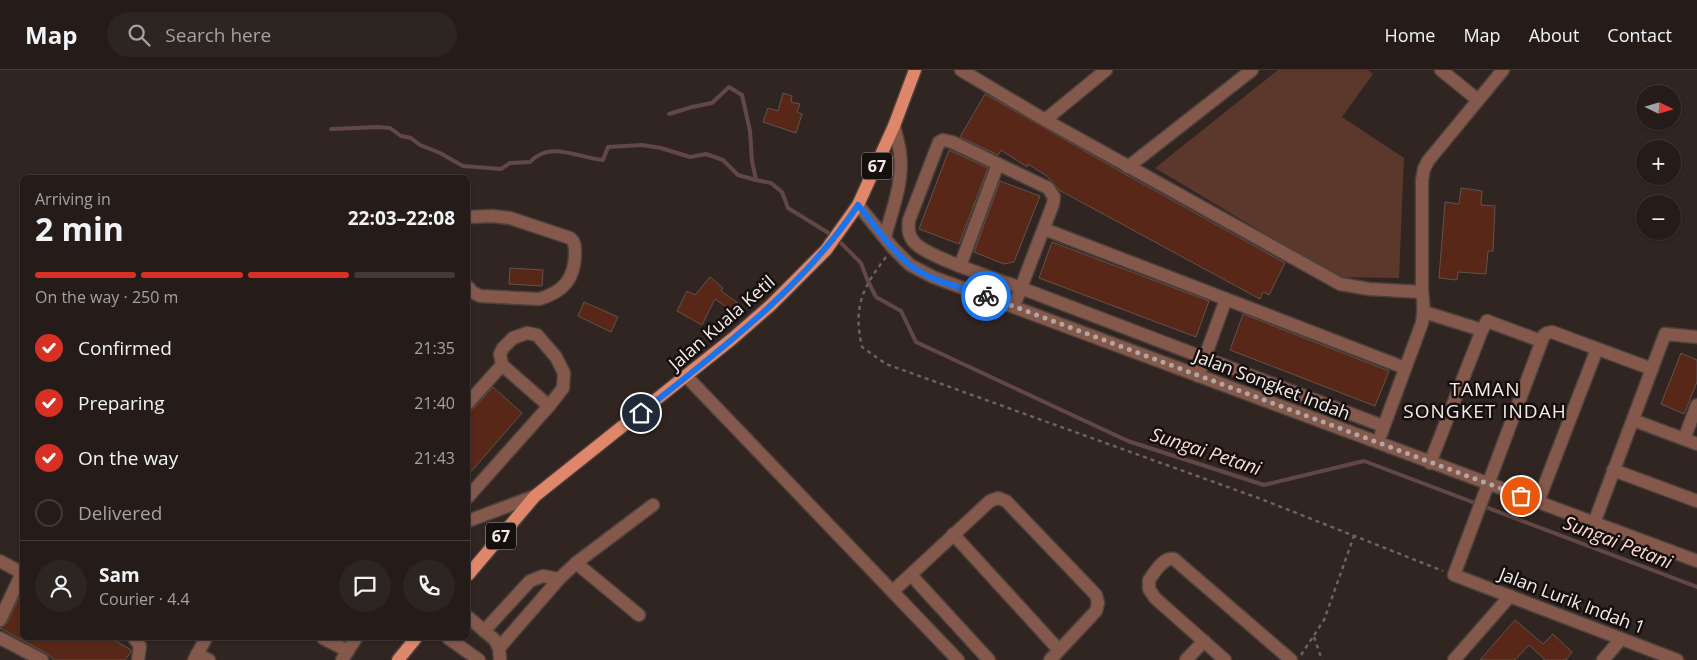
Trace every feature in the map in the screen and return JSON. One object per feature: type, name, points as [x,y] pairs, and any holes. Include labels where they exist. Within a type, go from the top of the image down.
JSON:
[{"type":"main road","name":"Jalan Kuala Ketil","points":[[470,573],[535,496],[686,377],[772,305],[826,250],[858,205],[894,126],[915,70]]},
{"type":"main road","points":[[398,660],[414,640]]},
{"type":"street","points":[[962,70],[1128,167],[1340,284],[1369,289],[1422,292]]},
{"type":"street","points":[[1045,120],[1106,70]]},
{"type":"street","points":[[1128,167],[1252,70]]},
{"type":"street","points":[[1441,70],[1478,100]]},
{"type":"street","points":[[1377,443],[1422,323],[1425,307],[1422,292],[1422,180],[1424,169],[1428,161],[1503,70]]},
{"type":"street","points":[[889,242],[900,174],[900,153],[894,126]]},
{"type":"street","points":[[1014,306],[1020,288],[1054,204],[1052,193],[1048,188],[952,142],[943,140],[939,142],[908,220],[908,232],[920,248],[960,266],[1020,288],[1383,426]]},
{"type":"street","points":[[960,266],[998,164]]},
{"type":"street","name":"Jalan Songket Indah","points":[[858,205],[910,265],[933,277],[1430,463],[1486,490],[1538,502],[1697,561]]},
{"type":"street","points":[[470,216],[510,218],[570,238],[574,241],[575,246],[575,264],[572,275],[565,284],[548,297],[539,299],[480,296],[470,290]]},
{"type":"street","points":[[1044,229],[1405,368]]},
{"type":"street","points":[[1198,376],[1226,299]]},
{"type":"street","points":[[1424,312],[1482,330]]},
{"type":"street","points":[[1430,463],[1482,330],[1487,322],[1492,322],[1541,341]]},
{"type":"street","points":[[1454,575],[1541,341],[1547,333],[1552,332],[1652,370]]},
{"type":"street","points":[[470,495],[549,406],[563,388],[564,373],[556,357],[537,335],[527,333],[513,338],[500,354],[502,365],[549,406]]},
{"type":"street","points":[[1594,523],[1666,334],[1697,337]]},
{"type":"street","points":[[1538,502],[1597,349]]},
{"type":"street","points":[[470,401],[502,365]]},
{"type":"street","points":[[686,377],[958,660]]},
{"type":"street","points":[[1684,439],[1697,405]]},
{"type":"street","points":[[1633,420],[1697,444]]},
{"type":"street","points":[[1614,470],[1697,502]]},
{"type":"street","points":[[470,520],[535,496]]},
{"type":"street","points":[[893,591],[990,501],[998,498],[1006,501],[1096,595],[1098,603],[1096,611],[1050,660]]},
{"type":"street","points":[[470,619],[494,640],[500,654],[559,578],[653,505]]},
{"type":"street","points":[[953,534],[1059,650]]},
{"type":"street","points":[[1225,660],[1155,598],[1149,589],[1149,580],[1165,560],[1174,559],[1295,659]]},
{"type":"street","points":[[0,561],[20,572]]},
{"type":"street","points":[[576,564],[639,614]]},
{"type":"street","points":[[911,575],[989,660]]},
{"type":"street","name":"Jalan Lurik Indah 1","points":[[1454,575],[1678,660]]},
{"type":"street","points":[[484,631],[530,581],[543,576],[559,578]]},
{"type":"street","points":[[0,620],[20,577]]},
{"type":"street","points":[[1454,660],[1510,596]]},
{"type":"street","points":[[0,638],[42,660]]},
{"type":"street","points":[[1603,660],[1621,639]]},
{"type":"street","points":[[136,640],[140,646],[138,660]]},
{"type":"street","points":[[205,640],[195,657],[209,660]]},
{"type":"street","points":[[325,640],[345,656],[355,640]]},
{"type":"street","points":[[451,640],[479,660]]},
{"type":"street","points":[[1186,660],[1204,641]]},
{"type":"path","points":[[889,242],[876,270],[865,287],[858,310],[858,331],[862,347],[886,364],[1261,499],[1454,575]]},
{"type":"path","points":[[1295,659],[1314,636],[1324,620],[1354,536]]},
{"type":"path","points":[[1314,636],[1322,660]]},
{"type":"shaded area","points":[[1278,70],[1368,70],[1373,74],[1342,117],[1404,158],[1399,278],[1337,277],[1155,168]]},
{"type":"building","points":[[783,93],[792,96],[791,102],[800,104],[797,112],[802,114],[796,133],[763,122],[768,108],[778,111]]},
{"type":"building","points":[[985,94],[1285,263],[1269,295],[1263,292],[1260,299],[1059,190],[1047,176],[1028,164],[1027,167],[1001,150],[998,155],[960,137]]},
{"type":"building","points":[[949,150],[988,168],[959,244],[919,229]]},
{"type":"building","points":[[1000,181],[1040,196],[1014,262],[1004,264],[974,252]]},
{"type":"building","points":[[1461,188],[1482,191],[1481,205],[1495,206],[1493,251],[1488,251],[1486,274],[1458,272],[1457,280],[1439,278],[1445,202],[1459,204]]},
{"type":"building","points":[[1052,242],[1209,301],[1196,337],[1039,278]]},
{"type":"building","points":[[510,268],[543,270],[542,286],[509,284]]},
{"type":"building","points":[[710,277],[723,288],[721,291],[738,303],[732,311],[715,299],[702,325],[677,311],[687,291],[695,295]]},
{"type":"building","points":[[584,302],[618,317],[611,332],[578,316]]},
{"type":"building","points":[[1243,314],[1389,371],[1375,406],[1230,350]]},
{"type":"building","points":[[1681,353],[1697,360],[1697,382],[1684,414],[1661,404]]},
{"type":"building","points":[[493,387],[522,413],[470,473],[470,410]]},
{"type":"building","points":[[20,595],[20,639],[0,628],[7,623]]},
{"type":"building","points":[[1515,620],[1543,644],[1553,634],[1572,652],[1566,660],[1545,660],[1529,645],[1515,660],[1480,660]]},
{"type":"building","points":[[22,640],[114,640],[131,650],[125,660],[54,660],[46,653]]},
{"type":"waterway","name":"Sungai Petani","points":[[669,114],[712,103],[729,87],[742,95],[750,131],[752,161],[756,180],[771,183],[782,192],[788,208],[835,237],[861,263],[876,297],[901,311],[916,342],[1128,441],[1264,485],[1364,461],[1697,587]]},
{"type":"waterway","points":[[331,129],[390,128],[401,136],[411,138],[420,145],[440,153],[463,166],[501,169],[510,163],[530,162],[546,152],[565,152],[603,160],[608,147],[642,145],[661,148],[690,157],[706,154],[723,160],[738,175],[756,180]]},
{"type":"way so far","points":[[986,296],[1521,496]]},
{"type":"district","name":"TAMAN SONGKET INDAH","points":[[1485,400]]},
{"type":"route","points":[[641,413],[732,340],[772,305],[826,250],[858,205],[893,248],[910,265],[933,277],[986,296]]}]
